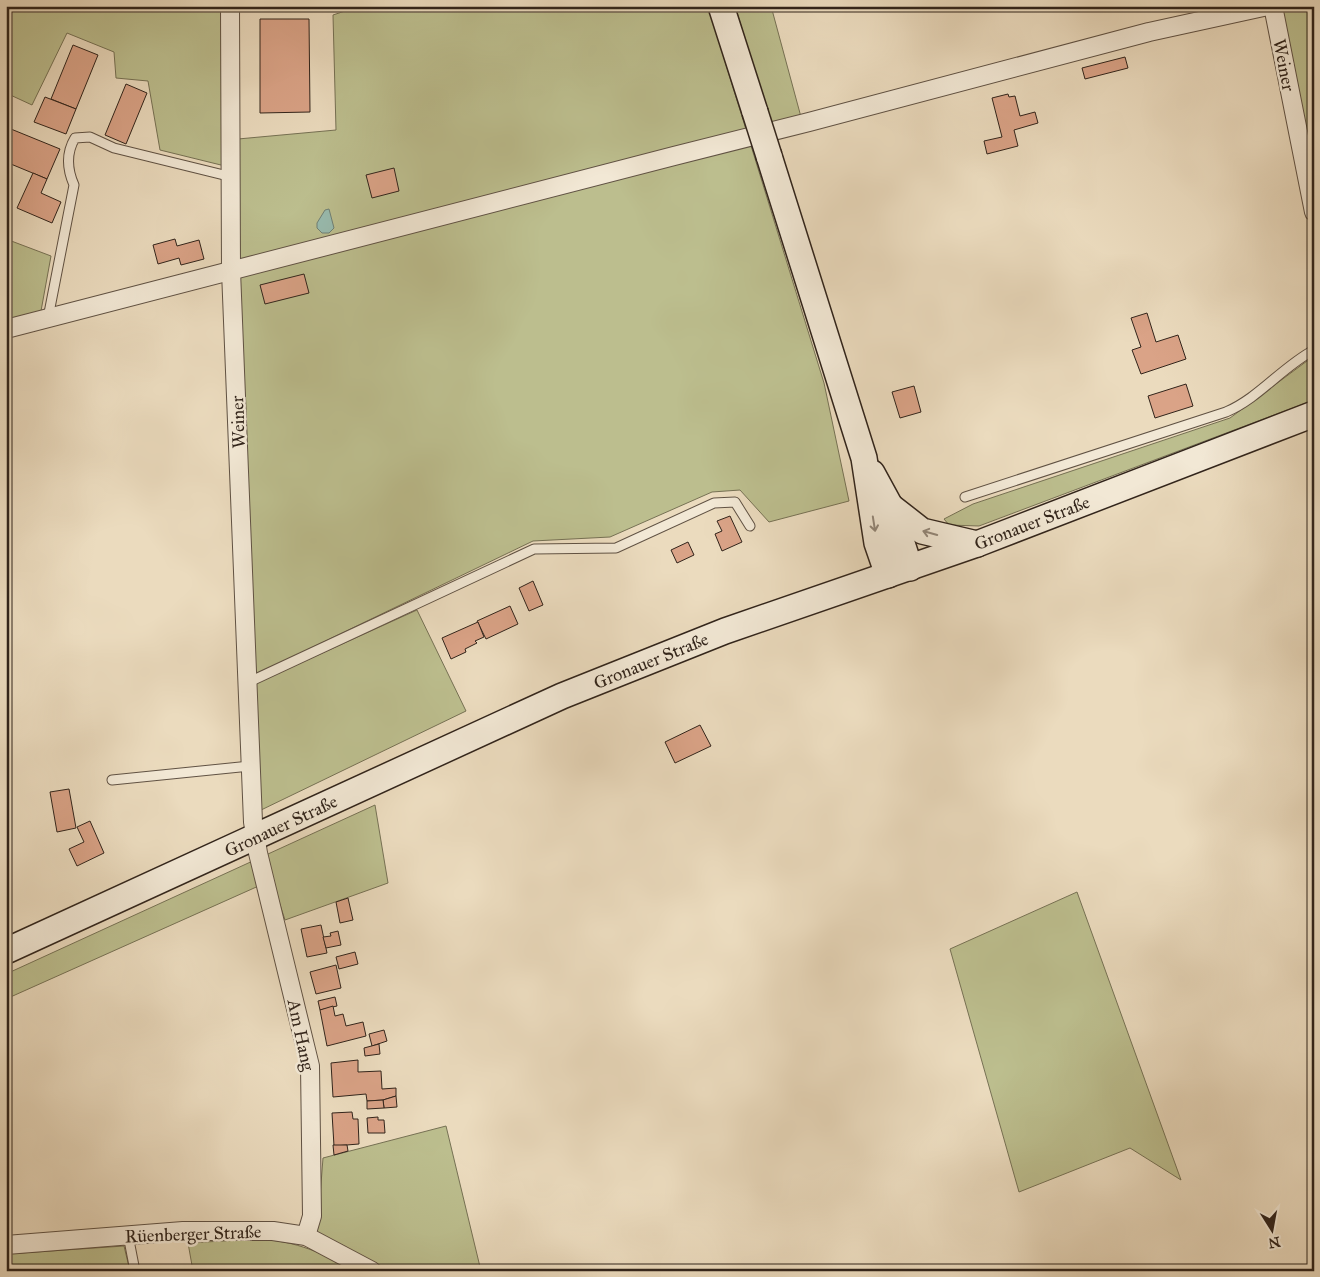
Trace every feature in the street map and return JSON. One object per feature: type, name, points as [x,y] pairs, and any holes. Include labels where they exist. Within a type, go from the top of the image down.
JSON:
[{"type":"main road","points":[[721,6],[864,458],[877,543],[899,572]]},
{"type":"main road","name":"Gronauer Straße","points":[[6,951],[562,696],[725,631],[978,544],[1314,414]]},
{"type":"main road","points":[[864,458],[890,506],[899,572]]},
{"type":"main road","points":[[890,506],[922,530],[978,544]]},
{"type":"street","name":"Weiner","points":[[230,6],[231,271],[249,682],[250,766],[255,838]]},
{"type":"street","points":[[6,329],[818,120],[1149,32],[1268,6]]},
{"type":"street","name":"Weiner","points":[[1273,6],[1314,212]]},
{"type":"street","name":"Am Hang","points":[[255,838],[310,1066],[312,1216],[306,1236]]},
{"type":"street","name":"Rüenberger Straße","points":[[6,1245],[182,1231],[273,1231],[306,1236],[372,1271]]},
{"type":"lane","points":[[48,318],[74,185],[68,171],[70,147],[75,138],[90,137],[114,148],[232,177]]},
{"type":"lane","points":[[965,498],[1226,412],[1239,406],[1302,357],[1314,350]]},
{"type":"lane","points":[[249,682],[534,550],[616,548],[714,503],[735,502],[750,526]]},
{"type":"lane","points":[[112,780],[250,766]]},
{"type":"lane","points":[[128,1235],[135,1271]]},
{"type":"green space","points":[[6,6],[221,6],[225,166],[160,150],[148,81],[116,78],[114,52],[67,33],[32,105],[6,93]]},
{"type":"green space","points":[[360,6],[708,6],[824,383],[849,501],[769,522],[740,490],[712,492],[610,537],[533,541],[255,675],[236,276],[240,262],[238,139],[336,130],[333,15]]},
{"type":"green space","points":[[735,6],[771,6],[801,117],[771,124]]},
{"type":"green space","points":[[1275,8],[1314,8],[1314,186]]},
{"type":"green space","points":[[6,239],[51,256],[41,311],[6,321]]},
{"type":"green space","points":[[1314,360],[1314,400],[979,526],[949,525],[944,519],[973,504],[1230,418],[1307,361]]},
{"type":"green space","points":[[417,610],[466,711],[259,811],[254,684]]},
{"type":"green space","points":[[375,805],[388,883],[285,920],[272,880],[6,999],[6,974]]},
{"type":"green space","points":[[1077,892],[1181,1180],[1130,1148],[1019,1192],[950,949]]},
{"type":"green space","points":[[446,1126],[481,1271],[383,1271],[317,1236],[323,1158]]},
{"type":"green space","points":[[258,1239],[297,1245],[356,1271],[193,1271],[188,1243]]},
{"type":"green space","points":[[124,1246],[130,1271],[6,1271],[6,1254]]},
{"type":"water","points":[[329,209],[334,228],[329,233],[322,233],[317,228],[317,223],[325,210]]},
{"type":"building","points":[[260,19],[309,19],[310,112],[260,113]]},
{"type":"building","points":[[73,45],[98,55],[76,109],[51,99]]},
{"type":"building","points":[[1125,57],[1128,68],[1085,79],[1082,68]]},
{"type":"building","points":[[126,84],[147,93],[126,144],[105,135]]},
{"type":"building","points":[[1008,94],[1009,97],[1015,96],[1020,116],[1035,112],[1038,123],[1014,130],[1018,146],[987,154],[984,141],[1002,137],[992,98]]},
{"type":"building","points":[[45,97],[76,109],[66,134],[34,122]]},
{"type":"building","points":[[6,127],[60,149],[47,179],[6,162]]},
{"type":"building","points":[[394,168],[399,191],[372,198],[366,175]]},
{"type":"building","points":[[33,173],[47,179],[41,193],[61,202],[52,223],[17,208]]},
{"type":"building","points":[[175,239],[177,246],[199,240],[204,259],[181,265],[179,258],[158,264],[153,245]]},
{"type":"building","points":[[304,274],[309,293],[265,304],[260,285]]},
{"type":"building","points":[[1147,313],[1156,342],[1178,335],[1186,359],[1141,374],[1132,350],[1141,347],[1131,318]]},
{"type":"building","points":[[1186,384],[1193,406],[1155,418],[1148,396]]},
{"type":"building","points":[[914,386],[921,412],[900,418],[892,392]]},
{"type":"building","points":[[730,516],[742,542],[722,551],[715,534],[722,531],[717,521]]},
{"type":"building","points":[[688,542],[694,555],[677,563],[671,550]]},
{"type":"building","points":[[533,581],[543,605],[529,611],[519,588]]},
{"type":"building","points":[[510,606],[518,624],[486,639],[477,621]]},
{"type":"building","points":[[478,622],[484,637],[465,649],[466,652],[451,659],[442,638]]},
{"type":"building","points":[[700,725],[711,746],[675,763],[665,742]]},
{"type":"building","points":[[69,789],[76,828],[57,832],[50,792]]},
{"type":"building","points":[[90,821],[104,853],[77,866],[69,849],[84,842],[77,827]]},
{"type":"building","points":[[348,898],[353,920],[340,923],[336,902]]},
{"type":"building","points":[[321,925],[327,953],[307,957],[301,929]]},
{"type":"building","points":[[338,931],[341,945],[326,948],[323,937],[331,936],[330,933]]},
{"type":"building","points":[[355,952],[358,964],[339,969],[336,957]]},
{"type":"building","points":[[336,965],[341,988],[316,994],[310,972]]},
{"type":"building","points":[[335,997],[337,1006],[320,1010],[318,1001]]},
{"type":"building","points":[[333,1006],[335,1016],[343,1014],[346,1026],[363,1022],[366,1036],[327,1046],[320,1010]]},
{"type":"building","points":[[384,1030],[387,1041],[372,1046],[369,1034]]},
{"type":"building","points":[[379,1044],[380,1054],[365,1056],[364,1048]]},
{"type":"building","points":[[358,1060],[358,1072],[381,1071],[382,1089],[396,1088],[396,1096],[383,1100],[367,1101],[366,1094],[333,1097],[331,1063]]},
{"type":"building","points":[[396,1096],[397,1107],[384,1108],[383,1100]]},
{"type":"building","points":[[383,1100],[384,1108],[367,1109],[367,1101]]},
{"type":"building","points":[[352,1112],[353,1119],[358,1119],[359,1144],[334,1146],[332,1113]]},
{"type":"building","points":[[378,1117],[378,1120],[384,1120],[385,1133],[368,1133],[367,1118]]},
{"type":"building","points":[[333,1145],[347,1145],[348,1151],[334,1155]]}]
